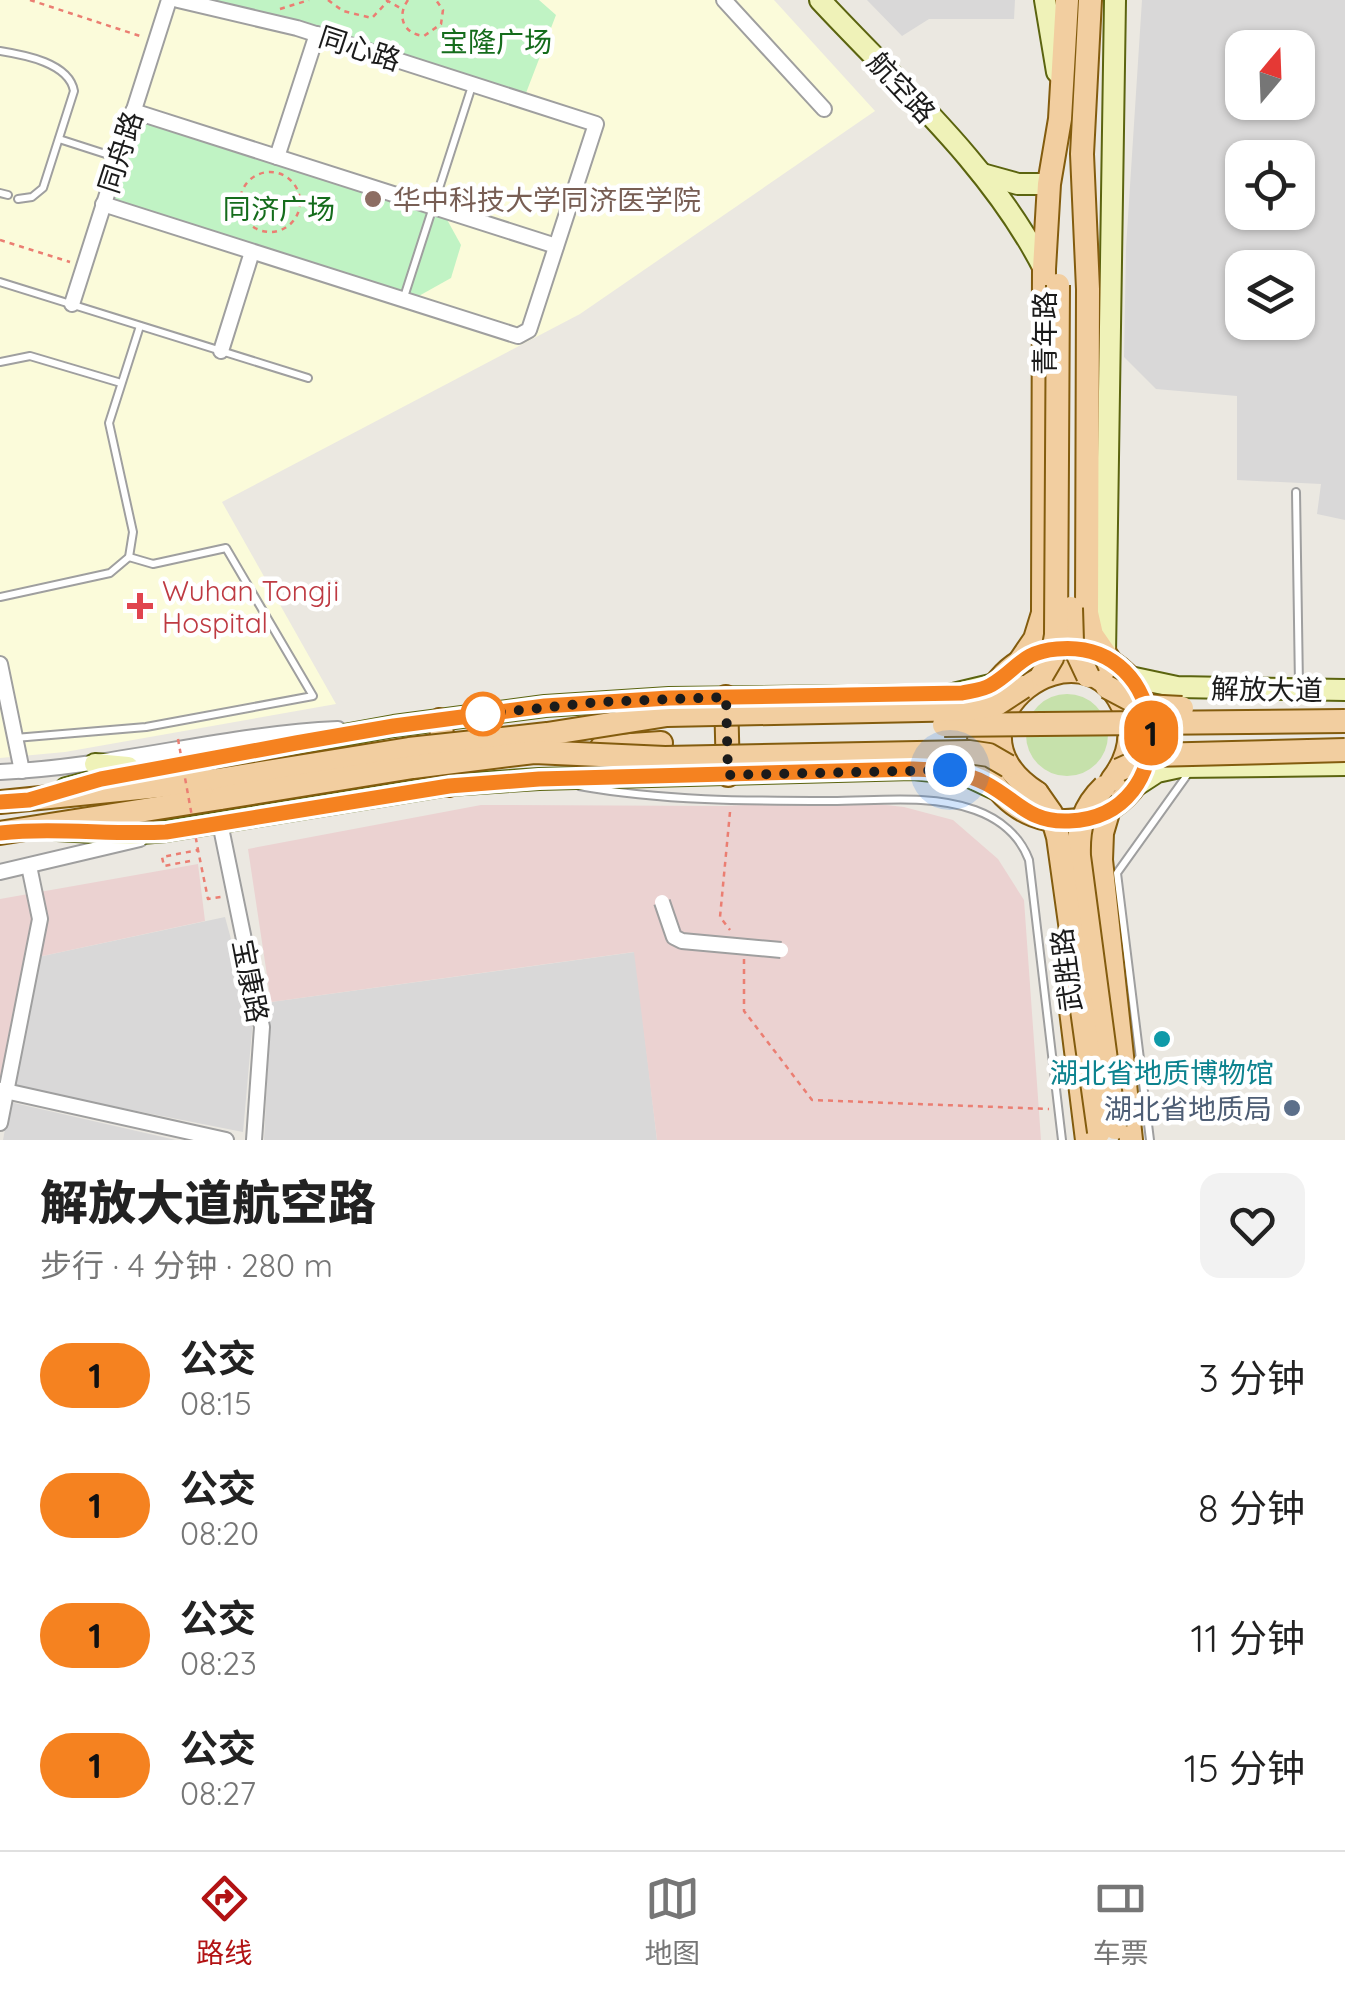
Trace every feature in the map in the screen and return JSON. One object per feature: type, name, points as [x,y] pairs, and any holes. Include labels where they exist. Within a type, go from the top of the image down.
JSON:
[{"type":"main road","name":"航空路","points":[[820,0],[982,174],[1058,280]]},
{"type":"main road","points":[[1008,766],[1001,730],[1008,706],[1052,658],[1056,635],[1060,109],[1046,0]]},
{"type":"main road","name":"青年路","points":[[1020,661],[1035,639],[1043,613],[1058,280],[1049,184],[1060,109],[1066,0]]},
{"type":"main road","name":"青年路","points":[[1090,0],[1082,154],[1088,289],[1087,613],[1092,635],[1108,657]]},
{"type":"main road","points":[[1108,657],[1115,0]]},
{"type":"main road","points":[[1082,154],[1058,280],[1071,630],[1077,656],[1123,708],[1130,733],[1127,778]]},
{"type":"main road","points":[[982,174],[1018,184],[1049,184]]},
{"type":"main road","points":[[999,791],[984,766],[978,735],[983,706],[995,684],[1020,661],[1054,649],[1073,648],[1108,657],[1130,678],[1148,709],[1152,728],[1148,761],[1087,806],[1078,843],[1108,1137]]},
{"type":"main road","points":[[0,802],[219,789],[413,767],[667,715],[971,709],[997,704],[1032,681],[1064,672],[1098,681],[1130,701],[1156,708],[1345,707]]},
{"type":"main road","name":"解放大道","points":[[1130,678],[1177,687],[1345,690]]},
{"type":"main road","points":[[29,800],[79,784],[154,769],[394,726],[563,704],[726,697],[949,695],[995,684]]},
{"type":"main road","points":[[726,697],[728,775]]},
{"type":"main road","points":[[440,720],[449,786]]},
{"type":"main road","points":[[540,743],[661,728],[1345,721]]},
{"type":"main road","points":[[540,743],[1345,735]]},
{"type":"main road","points":[[540,743],[665,758],[969,752],[989,754],[1008,766],[1045,802],[1055,822],[1108,1137]]},
{"type":"main road","points":[[40,829],[166,832],[449,786],[539,779],[950,770],[999,791],[1022,810],[1068,821],[1109,810],[1127,778],[1152,755],[1345,750]]},
{"type":"main road","points":[[94,764],[154,769]]},
{"type":"main road","points":[[1127,778],[1193,767],[1345,766]]},
{"type":"main road","points":[[0,833],[40,829],[219,789]]},
{"type":"main road","name":"武胜路","points":[[1022,810],[1043,836],[1053,866],[1108,1137]]},
{"type":"main road","name":"武胜路","points":[[1108,1137],[1101,860],[1102,834],[1109,810]]},
{"type":"street","name":"同舟路","points":[[72,304],[168,0]]},
{"type":"street","name":"同心路","points":[[178,0],[317,34],[596,124],[556,246]]},
{"type":"street","points":[[724,0],[824,109]]},
{"type":"street","points":[[277,157],[317,34]]},
{"type":"street","points":[[103,204],[518,336],[529,330],[556,246],[133,111]]},
{"type":"street","points":[[221,351],[252,252]]},
{"type":"street","points":[[0,664],[22,772]]},
{"type":"street","points":[[0,772],[94,764],[286,731],[394,726]]},
{"type":"street","name":"宝康路","points":[[220,823],[262,1026],[254,1140]]},
{"type":"street","points":[[0,872],[166,832]]},
{"type":"street","points":[[0,1123],[3,1091],[40,919],[29,866]]},
{"type":"street","points":[[662,902],[674,937],[682,941],[781,950]]},
{"type":"street","points":[[3,1091],[226,1140]]},
{"type":"lane","points":[[0,51],[60,68],[70,78],[73,98],[43,188],[32,197],[18,198]]},
{"type":"lane","points":[[403,300],[472,84]]},
{"type":"lane","points":[[60,139],[118,158]]},
{"type":"lane","points":[[0,282],[308,378]]},
{"type":"lane","points":[[0,597],[110,572],[129,556],[133,532],[109,429],[140,326]]},
{"type":"lane","points":[[0,362],[30,356],[121,383]]},
{"type":"lane","points":[[1296,492],[1300,690]]},
{"type":"lane","points":[[15,738],[146,727],[313,696],[226,548],[153,564],[129,556]]},
{"type":"lane","points":[[1150,1140],[1117,873],[1193,767]]},
{"type":"lane","points":[[539,779],[628,795],[732,801],[940,802],[977,811],[1012,832],[1029,860],[1062,1140]]},
{"type":"path","points":[[30,0],[156,41]]},
{"type":"path","points":[[254,16],[308,0]]},
{"type":"path","points":[[328,0],[343,11],[372,18],[387,1],[402,9]]},
{"type":"path","points":[[408,0],[402,9],[406,28],[417,35],[431,34],[441,24],[443,10],[436,0]]},
{"type":"path","points":[[414,46],[417,35]]},
{"type":"path","points":[[278,173],[296,188],[298,211],[284,229],[261,231],[243,216],[241,193],[256,176],[278,173]]},
{"type":"path","points":[[0,240],[83,266]]},
{"type":"path","points":[[178,739],[208,899]]},
{"type":"path","points":[[732,801],[720,916],[732,932]]},
{"type":"path","points":[[190,861],[164,866],[162,857],[198,850]]},
{"type":"path","points":[[744,948],[744,1011],[812,1100],[1059,1110]]},
{"type":"shaded area","name":"华中科技大学同济医学院","points":[[0,0],[774,0],[875,111],[580,314],[222,502],[336,704],[65,752],[0,758]]},
{"type":"shaded area","points":[[867,0],[1015,0],[1014,19],[929,19],[902,36]]},
{"type":"shaded area","points":[[1142,0],[1345,0],[1345,520],[1317,514],[1321,484],[1237,480],[1237,396],[1156,389],[1124,357],[1126,248]]},
{"type":"shaded area","points":[[842,800],[904,807],[953,820],[998,859],[1024,900],[1041,1140],[657,1140],[634,952],[271,1002],[248,849],[481,805],[724,806]]},
{"type":"shaded area","points":[[198,864],[205,921],[24,960],[0,1083],[0,899]]},
{"type":"shaded area","points":[[225,917],[253,1020],[243,1132],[0,1084],[24,960]]},
{"type":"shaded area","points":[[635,952],[657,1140],[264,1140],[271,1002]]},
{"type":"shaded area","points":[[10,1102],[176,1140],[3,1140]]},
{"type":"green space","name":"宝隆广场","points":[[207,0],[539,0],[556,15],[526,93],[269,13]]},
{"type":"green space","name":"同济广场","points":[[139,119],[445,216],[461,245],[451,278],[417,297],[113,200]]},
{"type":"green space","points":[[1067,694],[1083,697],[1096,706],[1105,719],[1105,751],[1096,764],[1083,773],[1067,776],[1051,773],[1038,764],[1029,751],[1026,735],[1029,719],[1038,706],[1051,697]]},
{"type":"bus line","name":"1","points":[[0,802],[29,800],[101,779],[296,743],[545,706],[669,698],[949,695],[995,684],[1020,661],[1054,649],[1091,652],[1122,670],[1140,691],[1152,728],[1148,761],[1134,787],[1109,810],[1068,821],[1022,810],[988,784],[963,774],[913,769],[539,779],[449,786],[166,832],[40,829],[0,833]]},
{"type":"place","name":"华中科技大学同济医学院","points":[[373,199]]},
{"type":"place","name":"Wuhan Tongji Hospital","points":[[140,606]]},
{"type":"place","name":"湖北省地质博物馆","points":[[1162,1039]]},
{"type":"place","name":"湖北省地质局","points":[[1292,1108]]},
{"type":"route","points":[[483,714],[599,702],[726,697],[728,775],[950,770]]}]
